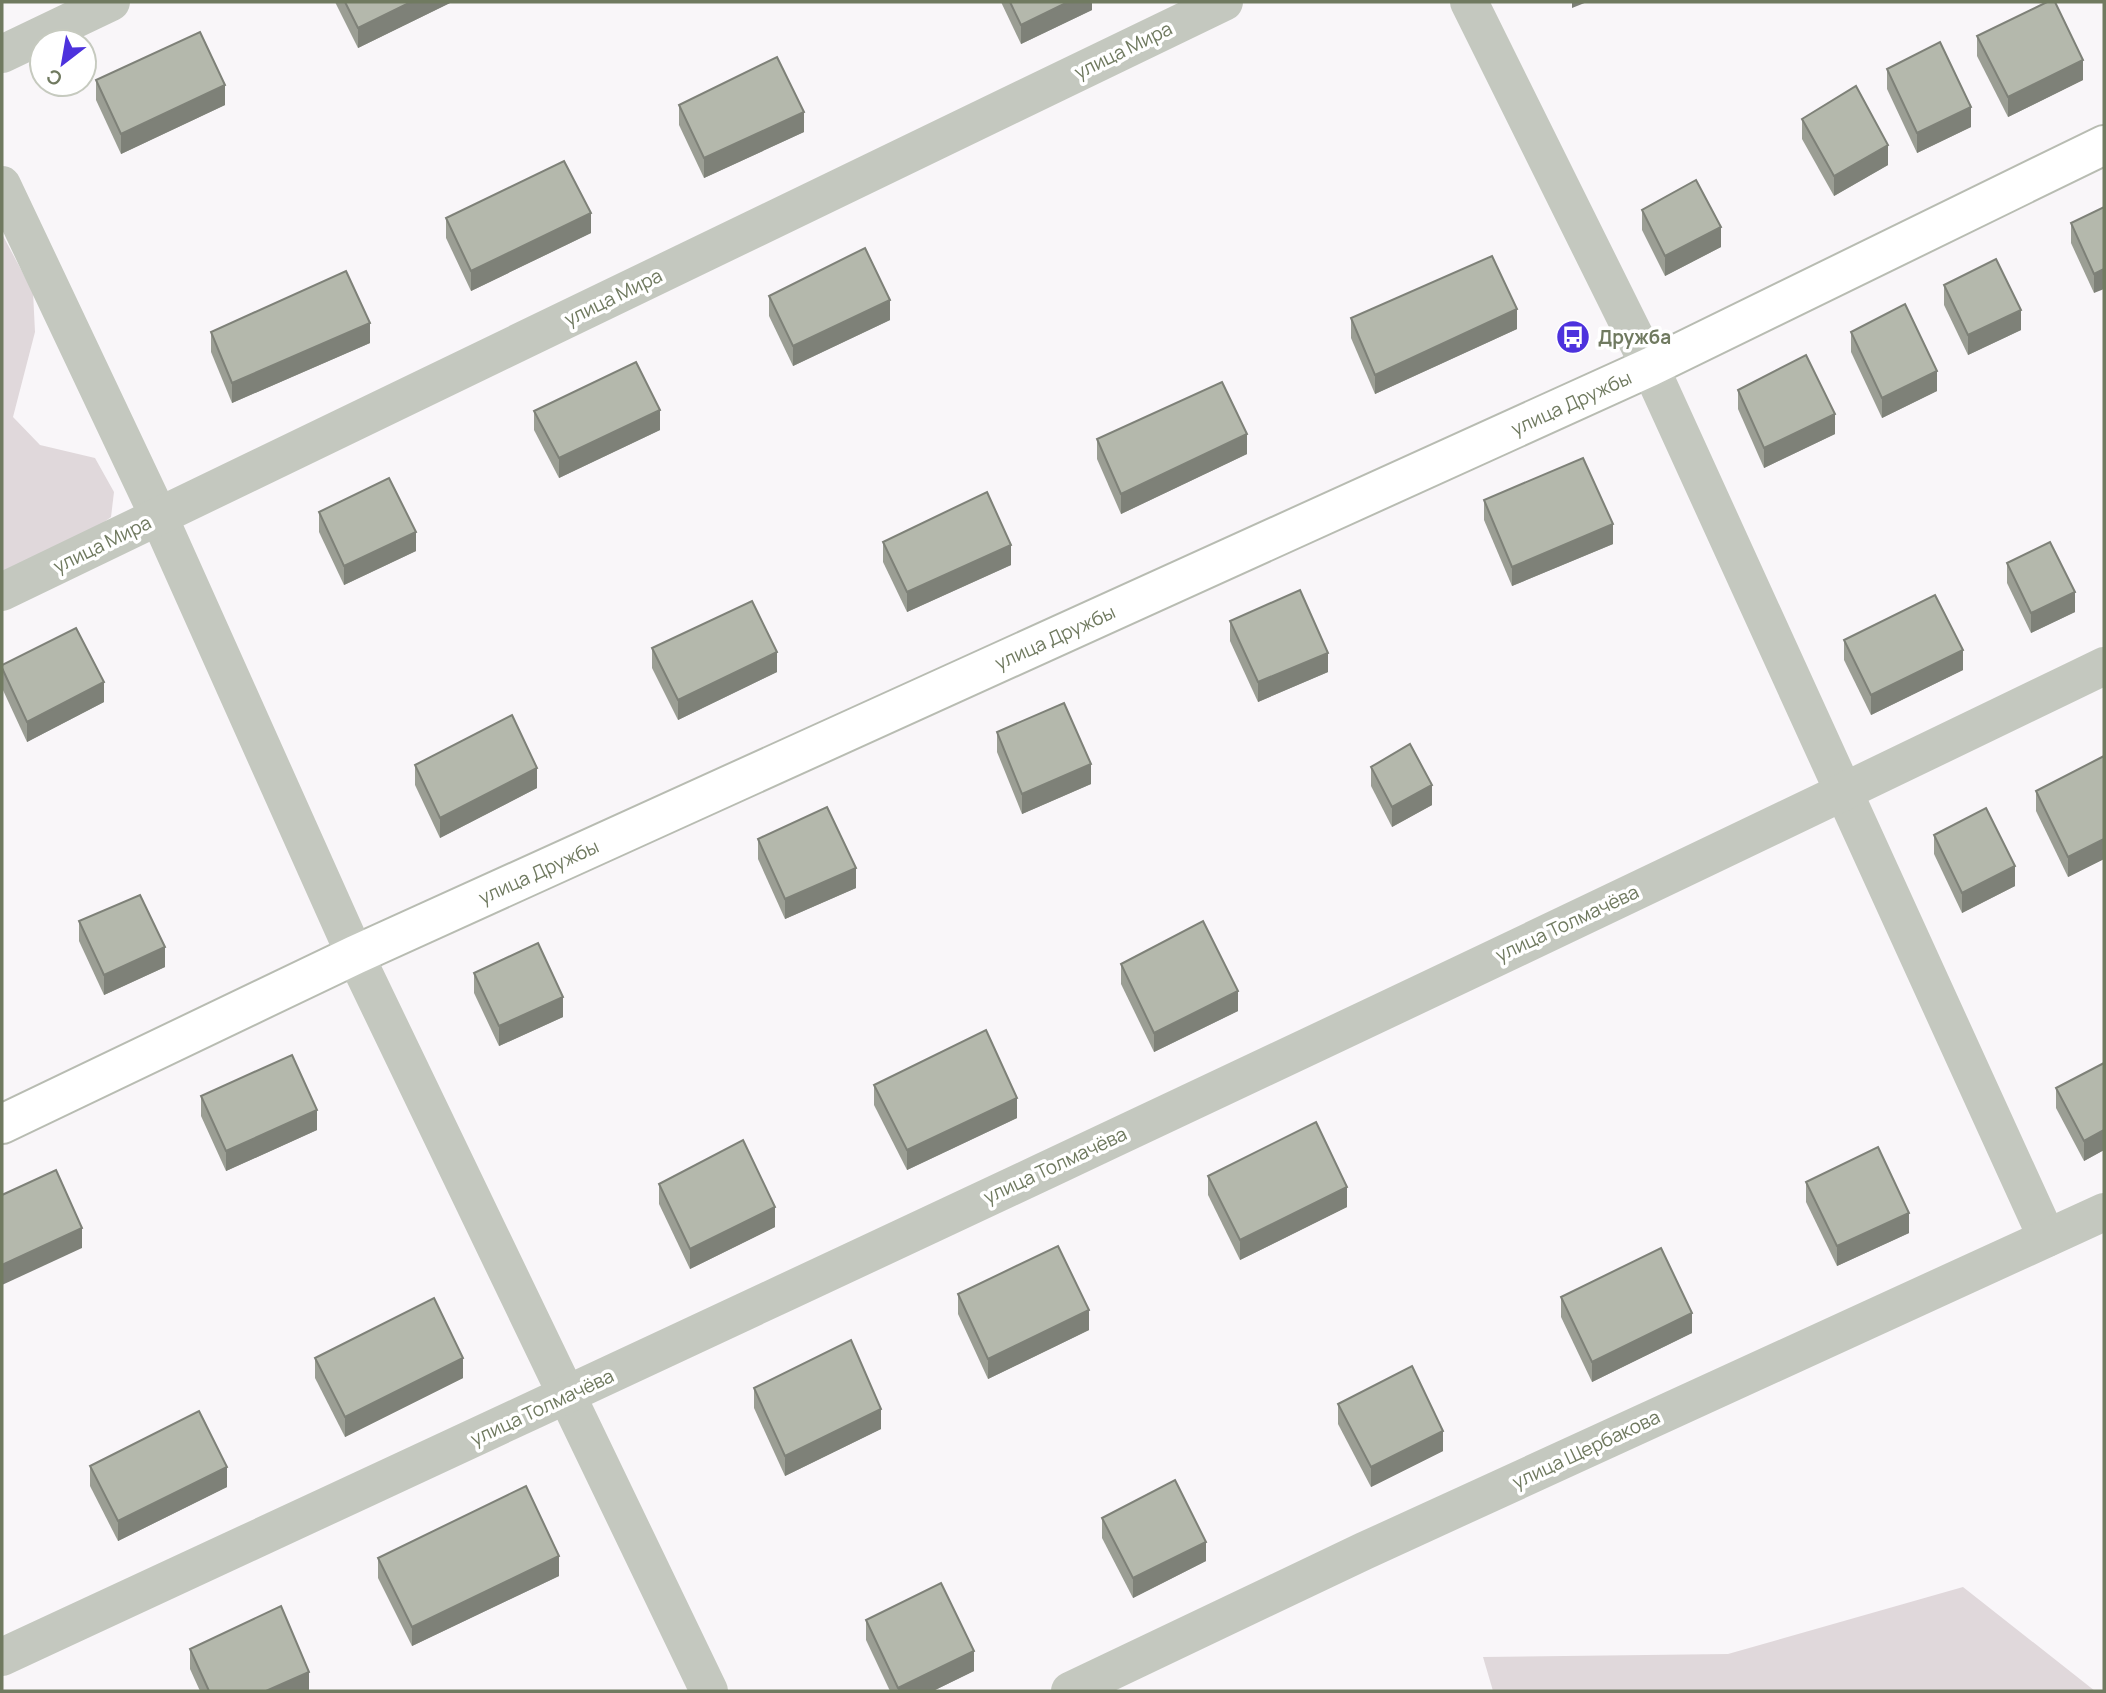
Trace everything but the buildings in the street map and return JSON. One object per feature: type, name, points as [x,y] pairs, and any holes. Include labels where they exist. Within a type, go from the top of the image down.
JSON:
[{"type":"street","points":[[2,54],[111,2]]},
{"type":"street","name":"улица Мира","points":[[2,592],[1223,2]]},
{"type":"street","points":[[1469,2],[1650,367],[2047,1238]]},
{"type":"street","name":"улица Дружбы","points":[[2,1125],[355,955],[1650,367],[2104,145]]},
{"type":"street","points":[[2,186],[159,517],[355,955],[709,1691]]},
{"type":"street","name":"улица Толмачёва","points":[[2,1657],[566,1395],[1844,792],[2104,666]]},
{"type":"street","name":"улица Щербакова","points":[[1070,1691],[1390,1539],[2104,1212]]},
{"type":"shaded area","points":[[2,234],[33,292],[35,332],[13,417],[40,445],[95,458],[114,492],[111,517],[88,534],[2,572]]},
{"type":"shaded area","points":[[1963,1587],[2095,1691],[1493,1691],[1483,1657],[1728,1654]]},
{"type":"place","name":"Дружба","points":[[1573,337]]}]
